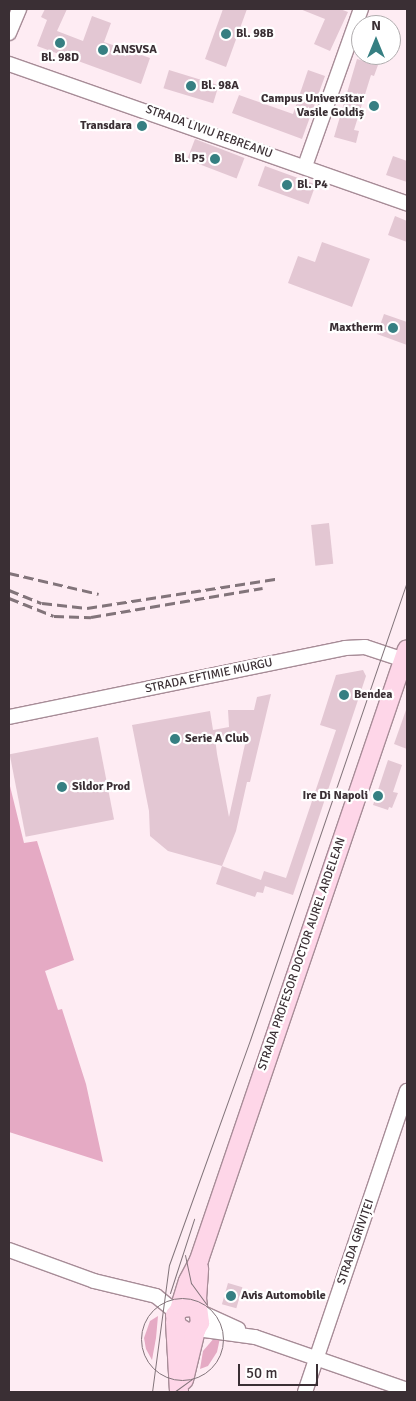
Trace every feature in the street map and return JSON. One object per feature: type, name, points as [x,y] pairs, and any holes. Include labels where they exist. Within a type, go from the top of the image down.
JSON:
[{"type":"main road","name":"STRADA PROFESOR DOCTOR AUREL ARDELEAN","points":[[180,1392],[177,1315],[188,1281],[199,1260],[406,657]]},
{"type":"main road","name":"STRADA PROFESOR DOCTOR AUREL ARDELEAN","points":[[198,1311],[199,1260]]},
{"type":"main road","points":[[188,1306],[198,1311],[201,1318],[196,1329],[183,1332],[177,1315],[188,1306]]},
{"type":"main road","name":"STRADA PROFESOR DOCTOR AUREL ARDELEAN","points":[[180,1392],[196,1329]]},
{"type":"street","points":[[9,33],[19,9]]},
{"type":"street","points":[[305,166],[361,9]]},
{"type":"street","name":"STRADA LIVIU REBREANU","points":[[9,64],[407,203]]},
{"type":"street","name":"STRADA EFTIMIE MURGU","points":[[9,717],[345,648],[365,647],[406,657]]},
{"type":"street","name":"STRADA GRIVIȚEI","points":[[305,1392],[407,1091]]},
{"type":"street","points":[[9,1250],[94,1281],[156,1296],[177,1315]]},
{"type":"street","points":[[198,1311],[255,1337],[317,1357],[407,1390]]},
{"type":"street","points":[[196,1329],[255,1337]]},
{"type":"shaded area","points":[[9,782],[24,843],[37,841],[74,960],[45,971],[58,1010],[62,1009],[86,1084],[103,1162],[9,1132]]},
{"type":"shaded area","points":[[158,1316],[152,1360],[146,1349],[144,1338],[150,1321]]},
{"type":"shaded area","points":[[215,1337],[220,1338],[217,1352],[208,1366],[200,1369],[203,1351]]},
{"type":"building","name":"ANSVSA","points":[[45,9],[67,9],[57,31],[83,41],[92,16],[111,23],[104,42],[150,58],[141,84],[37,46],[47,20],[41,17]]},
{"type":"building","name":"Bl. 98B","points":[[223,9],[247,9],[226,67],[205,59]]},
{"type":"building","points":[[300,9],[340,9],[348,12],[330,51],[314,44],[325,19]]},
{"type":"building","points":[[355,65],[378,65],[374,76],[371,75],[354,130],[359,131],[356,143],[334,137]]},
{"type":"building","name":"Bl. 98A","points":[[169,70],[219,85],[213,103],[163,88]]},
{"type":"building","points":[[308,70],[325,76],[302,139],[232,113],[239,95],[293,114]]},
{"type":"building","name":"Bl. P5","points":[[195,139],[244,158],[237,179],[187,160]]},
{"type":"building","points":[[393,156],[407,161],[407,182],[386,175]]},
{"type":"building","name":"Bl. P4","points":[[265,166],[316,184],[309,204],[258,186]]},
{"type":"building","points":[[395,216],[407,221],[407,242],[388,235]]},
{"type":"building","points":[[322,242],[370,259],[352,307],[288,283],[298,256],[315,262]]},
{"type":"building","name":"Maxtherm","points":[[384,314],[407,322],[407,345],[377,334]]},
{"type":"building","points":[[329,523],[333,564],[315,566],[311,525]]},
{"type":"building","points":[[363,670],[366,676],[293,895],[265,886],[263,893],[257,892],[255,897],[216,884],[222,866],[261,880],[264,871],[286,878],[336,730],[320,725],[336,675]]},
{"type":"building","points":[[271,694],[250,782],[247,782],[236,831],[222,866],[168,851],[150,836],[149,811],[132,725],[210,711],[213,730],[229,727],[228,710],[254,710],[257,697]],"holes":[[[215,738],[245,744],[229,817]]]},
{"type":"building","points":[[407,710],[407,749],[394,744]]},
{"type":"building","name":"Sildor Prod","points":[[98,737],[114,819],[26,837],[10,754]]},
{"type":"building","points":[[388,760],[402,765],[393,792],[398,793],[392,808],[389,807],[388,810],[373,805]]},
{"type":"building","name":"Avis Automobile","points":[[228,1283],[242,1287],[236,1308],[222,1304]]},
{"type":"tram line","points":[[152,1392],[169,1265],[250,1040],[407,582]]},
{"type":"tram line","points":[[170,1293],[194,1219]]},
{"type":"tram line","points":[[185,1255],[191,1283],[206,1304]]},
{"type":"tram line","points":[[182,1298],[198,1302],[211,1310],[219,1323],[223,1339],[219,1355],[211,1368],[198,1376],[182,1380],[166,1376],[153,1368],[145,1355],[141,1339],[145,1323],[153,1310],[166,1302],[182,1298]]},
{"type":"tram line","points":[[174,1392],[192,1379]]},
{"type":"railway","points":[[9,573],[99,594]]},
{"type":"railway","points":[[9,590],[42,603],[87,608],[280,578]]},
{"type":"railway","points":[[9,598],[54,616],[91,617],[263,588]]},
{"type":"place","name":"Bl. 98B","points":[[226,34]]},
{"type":"place","name":"Bl. 98D","points":[[60,43]]},
{"type":"place","name":"ANSVSA","points":[[103,50]]},
{"type":"place","name":"Bl. 98A","points":[[191,86]]},
{"type":"place","name":"Campus Universitar Vasile Goldiș","points":[[374,106]]},
{"type":"place","name":"Transdara","points":[[142,126]]},
{"type":"place","name":"Bl. P5","points":[[215,159]]},
{"type":"place","name":"Bl. P4","points":[[287,185]]},
{"type":"place","name":"Maxtherm","points":[[393,328]]},
{"type":"place","name":"Bendea","points":[[344,695]]},
{"type":"place","name":"Serie A Club","points":[[175,739]]},
{"type":"place","name":"Sildor Prod","points":[[62,787]]},
{"type":"place","name":"Ire Di Napoli","points":[[378,796]]},
{"type":"place","name":"Avis Automobile","points":[[231,1296]]}]
